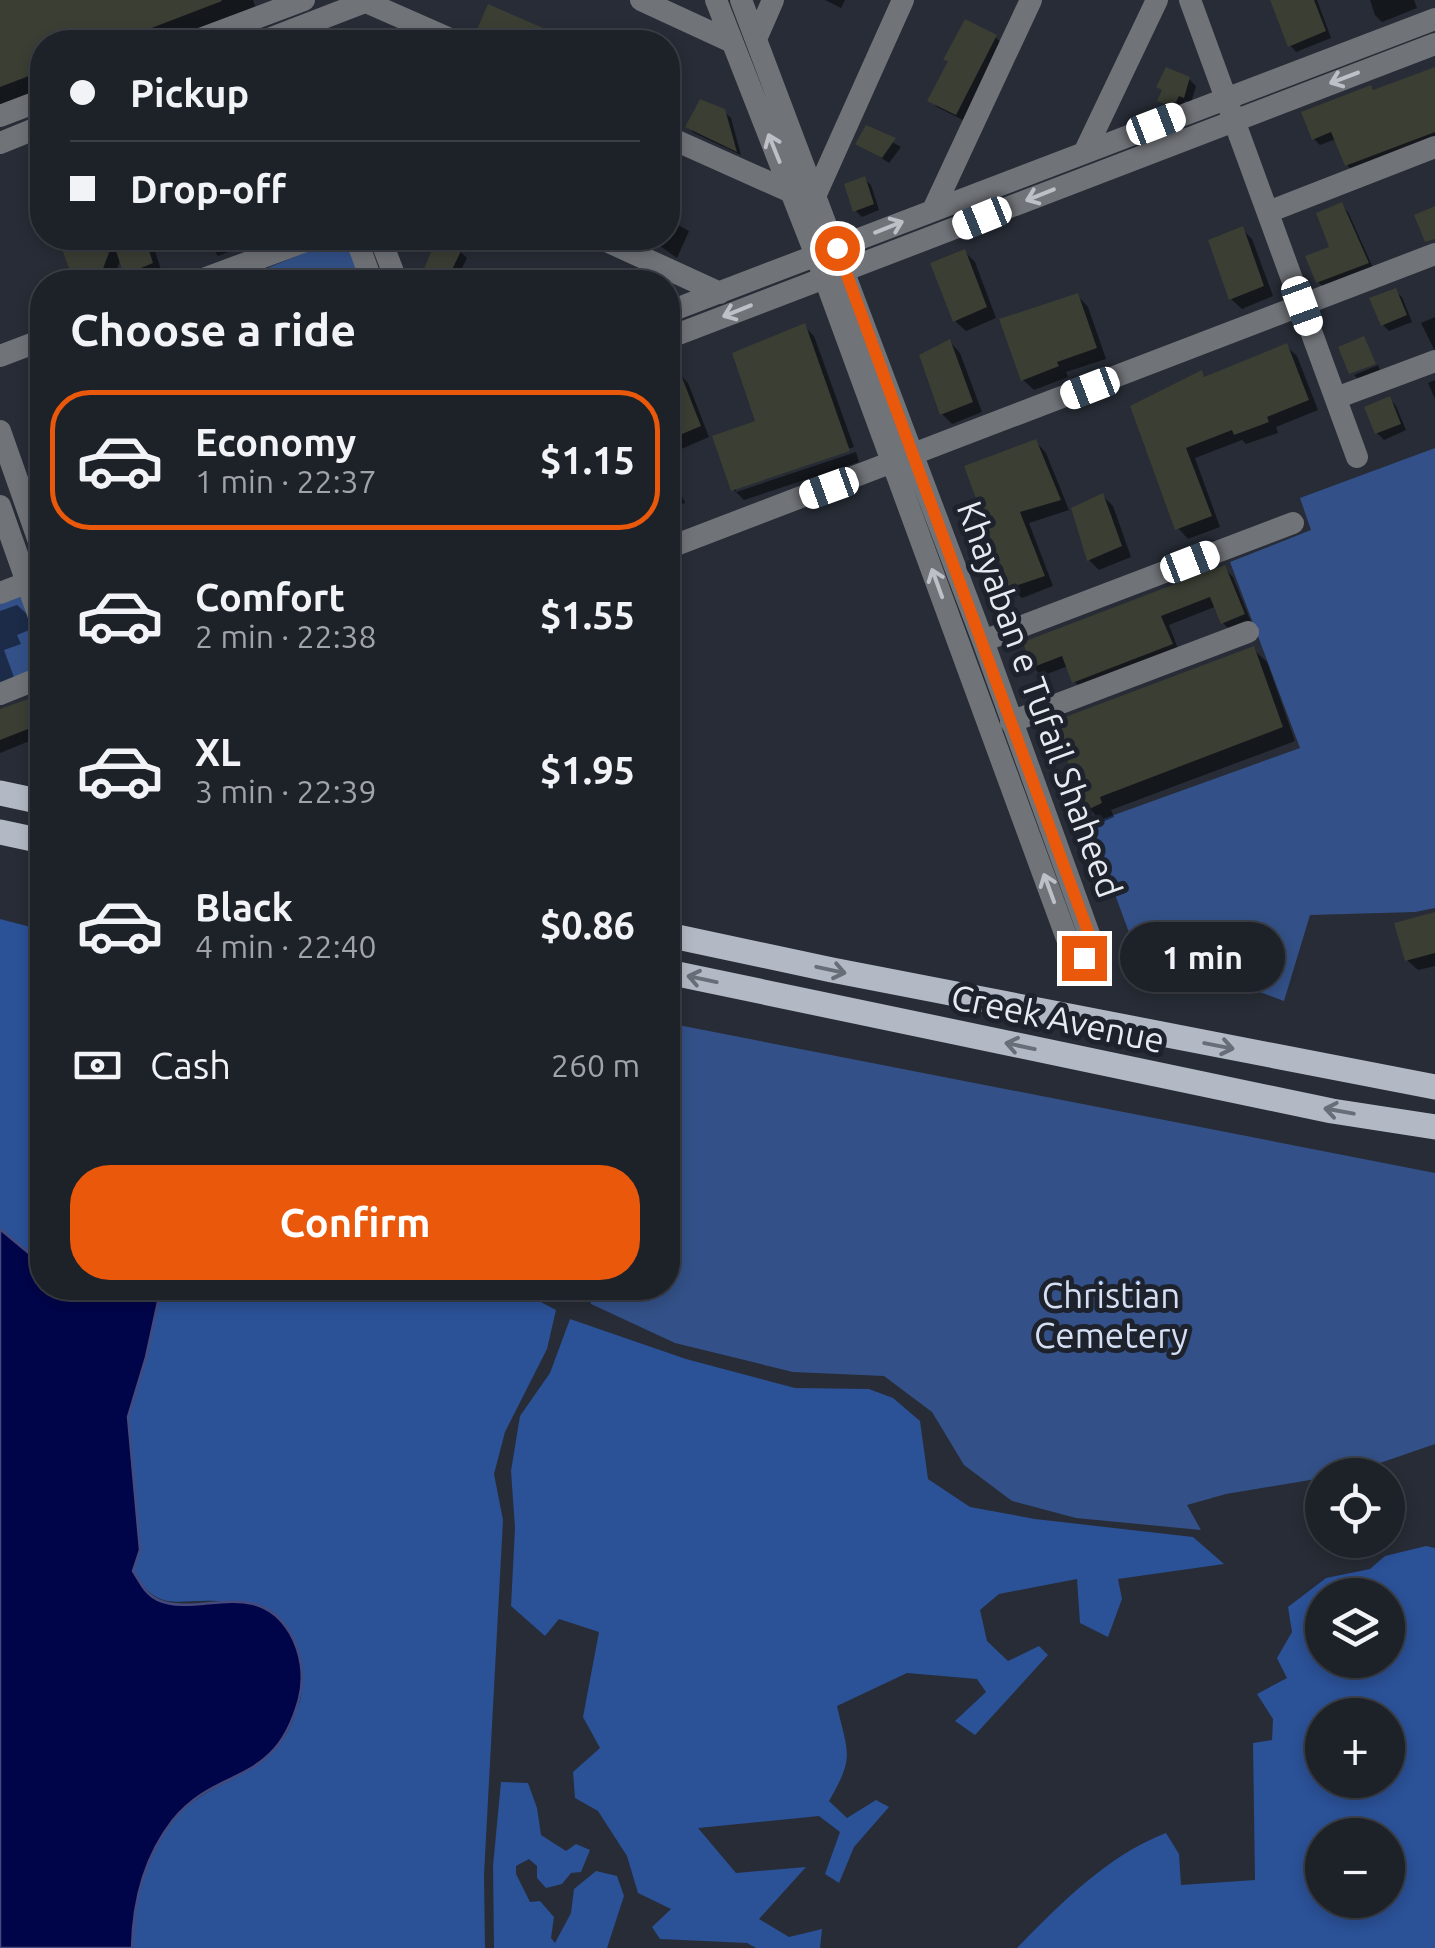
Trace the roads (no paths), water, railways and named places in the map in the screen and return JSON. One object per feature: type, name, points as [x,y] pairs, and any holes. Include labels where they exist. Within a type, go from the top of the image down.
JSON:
[{"type":"main road","points":[[0,793],[30,799]]},
{"type":"main road","points":[[0,832],[30,838]]},
{"type":"main road","name":"Creek Avenue","points":[[680,938],[1435,1087]]},
{"type":"main road","name":"Creek Avenue","points":[[680,974],[1332,1110],[1435,1127]]},
{"type":"street","points":[[641,0],[744,41],[773,0]]},
{"type":"street","name":"Khayaban e Tufail Shaheed","points":[[716,0],[744,41],[816,194],[830,262]]},
{"type":"street","name":"Khayaban e Tufail Shaheed","points":[[741,0],[744,41],[791,192],[830,262],[904,460],[1074,955],[1084,958],[1094,948],[984,641],[904,460]]},
{"type":"street","points":[[816,194],[903,0]]},
{"type":"street","points":[[933,210],[1030,0]]},
{"type":"street","points":[[1085,151],[1157,0]]},
{"type":"street","points":[[1190,0],[1357,457]]},
{"type":"street","points":[[217,30],[268,6],[296,1],[305,30]]},
{"type":"street","points":[[315,30],[368,1],[431,30]]},
{"type":"street","points":[[680,308],[720,293],[946,232],[1435,20]]},
{"type":"street","points":[[680,332],[933,210],[1085,151],[1435,44]]},
{"type":"street","points":[[0,116],[30,105]]},
{"type":"street","points":[[0,142],[30,131]]},
{"type":"street","points":[[680,142],[791,192]]},
{"type":"street","points":[[1268,212],[1435,147]]},
{"type":"street","points":[[227,270],[282,250]]},
{"type":"street","points":[[366,250],[384,270]]},
{"type":"street","points":[[626,250],[670,270]]},
{"type":"street","points":[[680,544],[1435,254]]},
{"type":"street","points":[[680,275],[720,293]]},
{"type":"street","points":[[0,356],[30,345]]},
{"type":"street","points":[[1336,398],[1435,360]]},
{"type":"street","points":[[0,431],[30,516]]},
{"type":"street","points":[[0,506],[10,563]]},
{"type":"street","points":[[984,641],[1293,522]]},
{"type":"street","points":[[0,593],[30,582]]},
{"type":"street","points":[[1011,722],[1248,632]]},
{"type":"street","points":[[0,694],[30,681]]},
{"type":"park label","name":"Christian Cemetery","points":[[1111,1315]]}]
